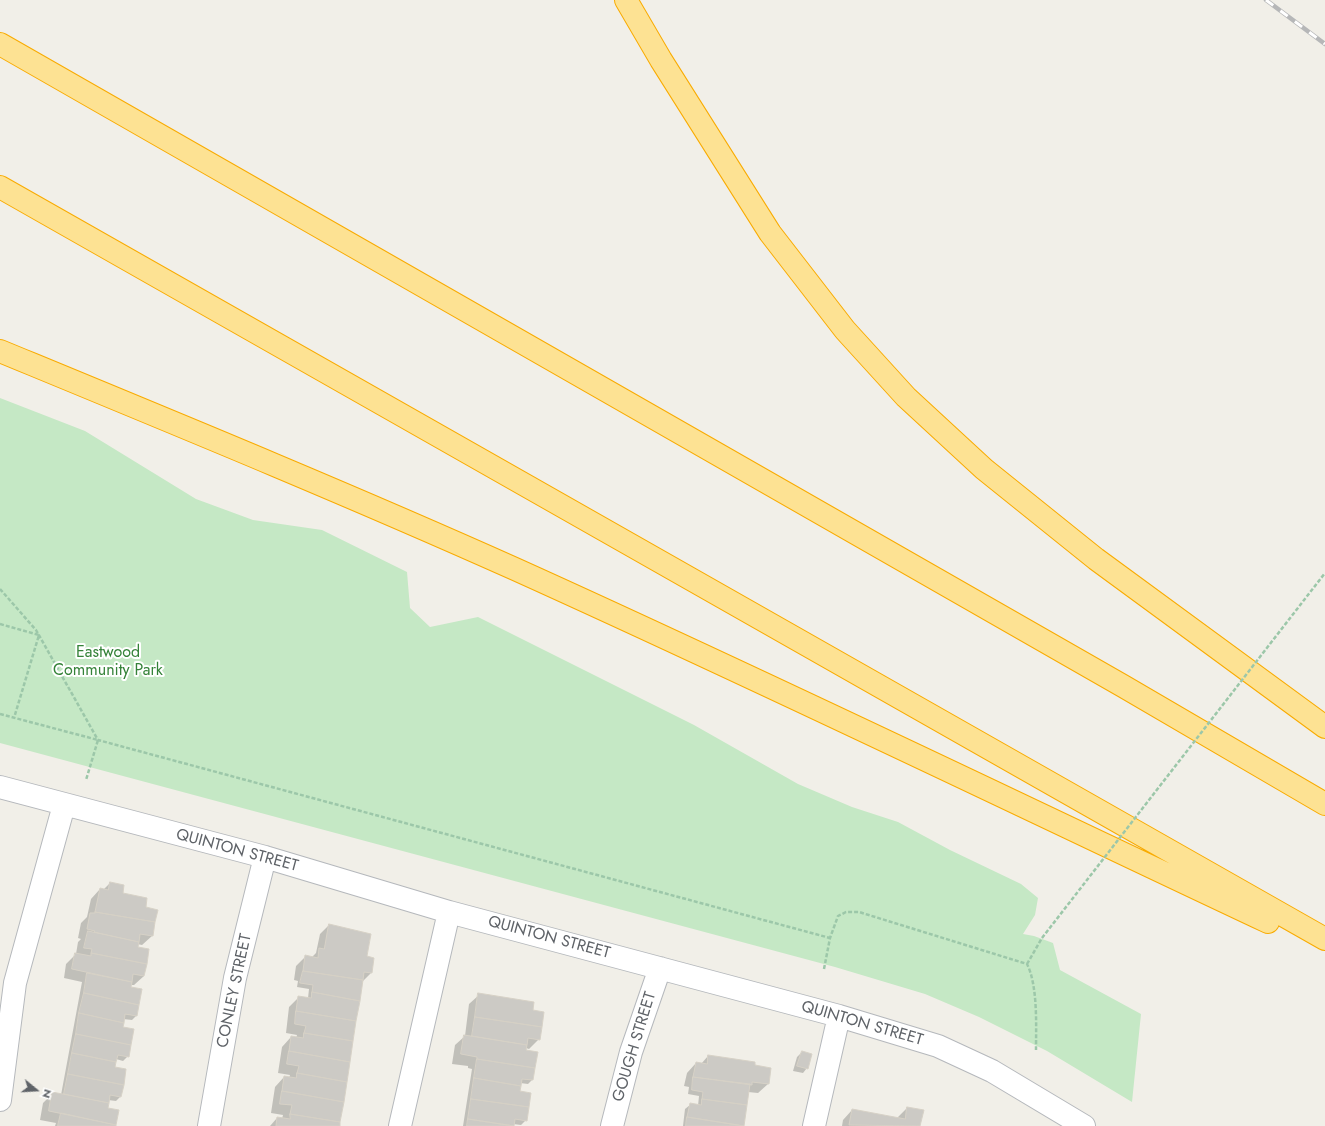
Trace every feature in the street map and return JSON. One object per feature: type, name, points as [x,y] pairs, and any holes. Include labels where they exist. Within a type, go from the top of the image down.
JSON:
[{"type":"highway","points":[[626,0],[661,60],[770,233],[845,330],[906,397],[984,469],[1096,559],[1325,727]]},
{"type":"highway","points":[[0,44],[1123,686],[1325,804]]},
{"type":"highway","points":[[0,187],[1325,939]]},
{"type":"highway","points":[[0,204],[143,269]]},
{"type":"highway","points":[[0,351],[316,482],[519,571],[651,631],[1325,949]]},
{"type":"street","name":"QUINTON STREET","points":[[0,787],[265,857],[449,912],[839,1016],[938,1046],[992,1071],[1083,1126]]},
{"type":"street","points":[[0,1100],[15,983],[64,804]]},
{"type":"street","name":"CONLEY STREET","points":[[209,1126],[235,978],[265,857]]},
{"type":"street","points":[[400,1126],[449,912]]},
{"type":"street","name":"GOUGH STREET","points":[[612,1126],[631,1052],[660,968]]},
{"type":"street","points":[[814,1126],[839,1016]]},
{"type":"path","points":[[1027,964],[1042,938],[1325,573]]},
{"type":"path","points":[[0,589],[38,635],[98,740],[85,783]]},
{"type":"path","points":[[0,624],[38,635]]},
{"type":"path","points":[[14,718],[38,635]]},
{"type":"path","points":[[0,714],[830,938]]},
{"type":"path","points":[[824,969],[830,938],[838,916],[846,912],[859,912],[1027,964],[1032,974],[1036,1018],[1036,1050]]},
{"type":"green space","name":"Eastwood Community Park","points":[[0,398],[85,431],[196,499],[253,520],[322,530],[407,572],[410,608],[430,627],[478,617],[694,725],[798,784],[852,807],[898,822],[950,850],[1021,884],[1038,898],[1035,915],[1023,934],[1034,936],[1053,943],[1060,970],[1141,1014],[1132,1102],[1047,1051],[979,1017],[925,994],[835,967],[0,743]]},
{"type":"building","points":[[110,882],[124,885],[123,893],[147,898],[146,907],[158,910],[155,922],[95,912],[100,888],[108,890]]},
{"type":"building","points":[[95,912],[155,922],[153,936],[140,934],[139,942],[94,932],[95,931],[87,929],[90,913]]},
{"type":"building","points":[[329,924],[371,934],[367,956],[374,958],[372,973],[364,972],[363,980],[303,971],[305,955],[318,958],[319,948],[324,949]]},
{"type":"building","points":[[88,931],[139,942],[138,947],[149,949],[147,964],[91,953],[92,949],[84,948]]},
{"type":"building","points":[[75,953],[91,956],[91,953],[147,964],[144,976],[133,974],[132,982],[72,969]]},
{"type":"building","points":[[303,971],[363,980],[360,1001],[312,992],[313,985],[300,983]]},
{"type":"building","points":[[87,973],[132,982],[131,987],[142,989],[139,1005],[84,993]]},
{"type":"building","points":[[312,992],[360,1001],[356,1021],[296,1011],[298,996],[311,998]]},
{"type":"building","points":[[84,993],[139,1005],[137,1016],[125,1014],[124,1023],[79,1013]]},
{"type":"building","points":[[478,993],[534,1002],[533,1010],[544,1012],[542,1027],[475,1017]]},
{"type":"building","points":[[296,1011],[356,1021],[353,1041],[304,1033],[306,1026],[295,1024]]},
{"type":"building","points":[[79,1013],[124,1023],[123,1027],[134,1029],[131,1045],[76,1034]]},
{"type":"building","points":[[475,1017],[542,1027],[540,1040],[528,1038],[527,1045],[472,1036]]},
{"type":"building","points":[[304,1033],[353,1041],[350,1062],[289,1051],[291,1036],[303,1038]]},
{"type":"building","points":[[76,1034],[131,1045],[129,1057],[118,1055],[116,1062],[72,1053]]},
{"type":"building","points":[[464,1035],[527,1045],[526,1050],[538,1052],[535,1068],[477,1059],[477,1057],[461,1054]]},
{"type":"building","points":[[289,1051],[350,1062],[347,1082],[297,1073],[299,1066],[287,1064]]},
{"type":"building","points":[[802,1051],[812,1054],[808,1069],[797,1066]]},
{"type":"building","points":[[72,1053],[116,1062],[115,1067],[126,1069],[124,1085],[68,1074]]},
{"type":"building","points":[[708,1055],[755,1062],[755,1065],[771,1068],[769,1084],[752,1082],[752,1085],[693,1077],[696,1062],[707,1064]]},
{"type":"building","points":[[477,1059],[535,1068],[533,1080],[522,1079],[521,1086],[474,1078]]},
{"type":"building","points":[[297,1073],[347,1082],[344,1102],[282,1091],[284,1076],[296,1078]]},
{"type":"building","points":[[68,1074],[124,1085],[121,1097],[110,1095],[109,1103],[64,1094]]},
{"type":"building","points":[[693,1077],[750,1084],[747,1105],[702,1099],[703,1092],[692,1090]]},
{"type":"building","points":[[474,1078],[521,1086],[520,1091],[531,1093],[529,1107],[471,1099]]},
{"type":"building","points":[[282,1091],[344,1102],[340,1122],[290,1114],[292,1105],[280,1104]]},
{"type":"building","points":[[52,1092],[109,1103],[108,1108],[119,1110],[116,1125],[49,1111]]},
{"type":"building","points":[[471,1099],[529,1107],[527,1121],[515,1119],[514,1126],[468,1119]]},
{"type":"building","points":[[702,1099],[747,1105],[744,1126],[687,1117],[690,1103],[701,1105]]},
{"type":"building","points":[[907,1107],[924,1110],[920,1126],[849,1125],[852,1109],[905,1119]]},
{"type":"building","points":[[61,1113],[116,1125],[116,1126],[58,1126]]},
{"type":"building","points":[[290,1114],[340,1122],[340,1126],[276,1126],[277,1117],[290,1119]]},
{"type":"building","points":[[687,1117],[744,1126],[686,1126]]},
{"type":"building","points":[[468,1119],[514,1126],[467,1126]]},
{"type":"railway","points":[[1266,0],[1325,44]]}]
